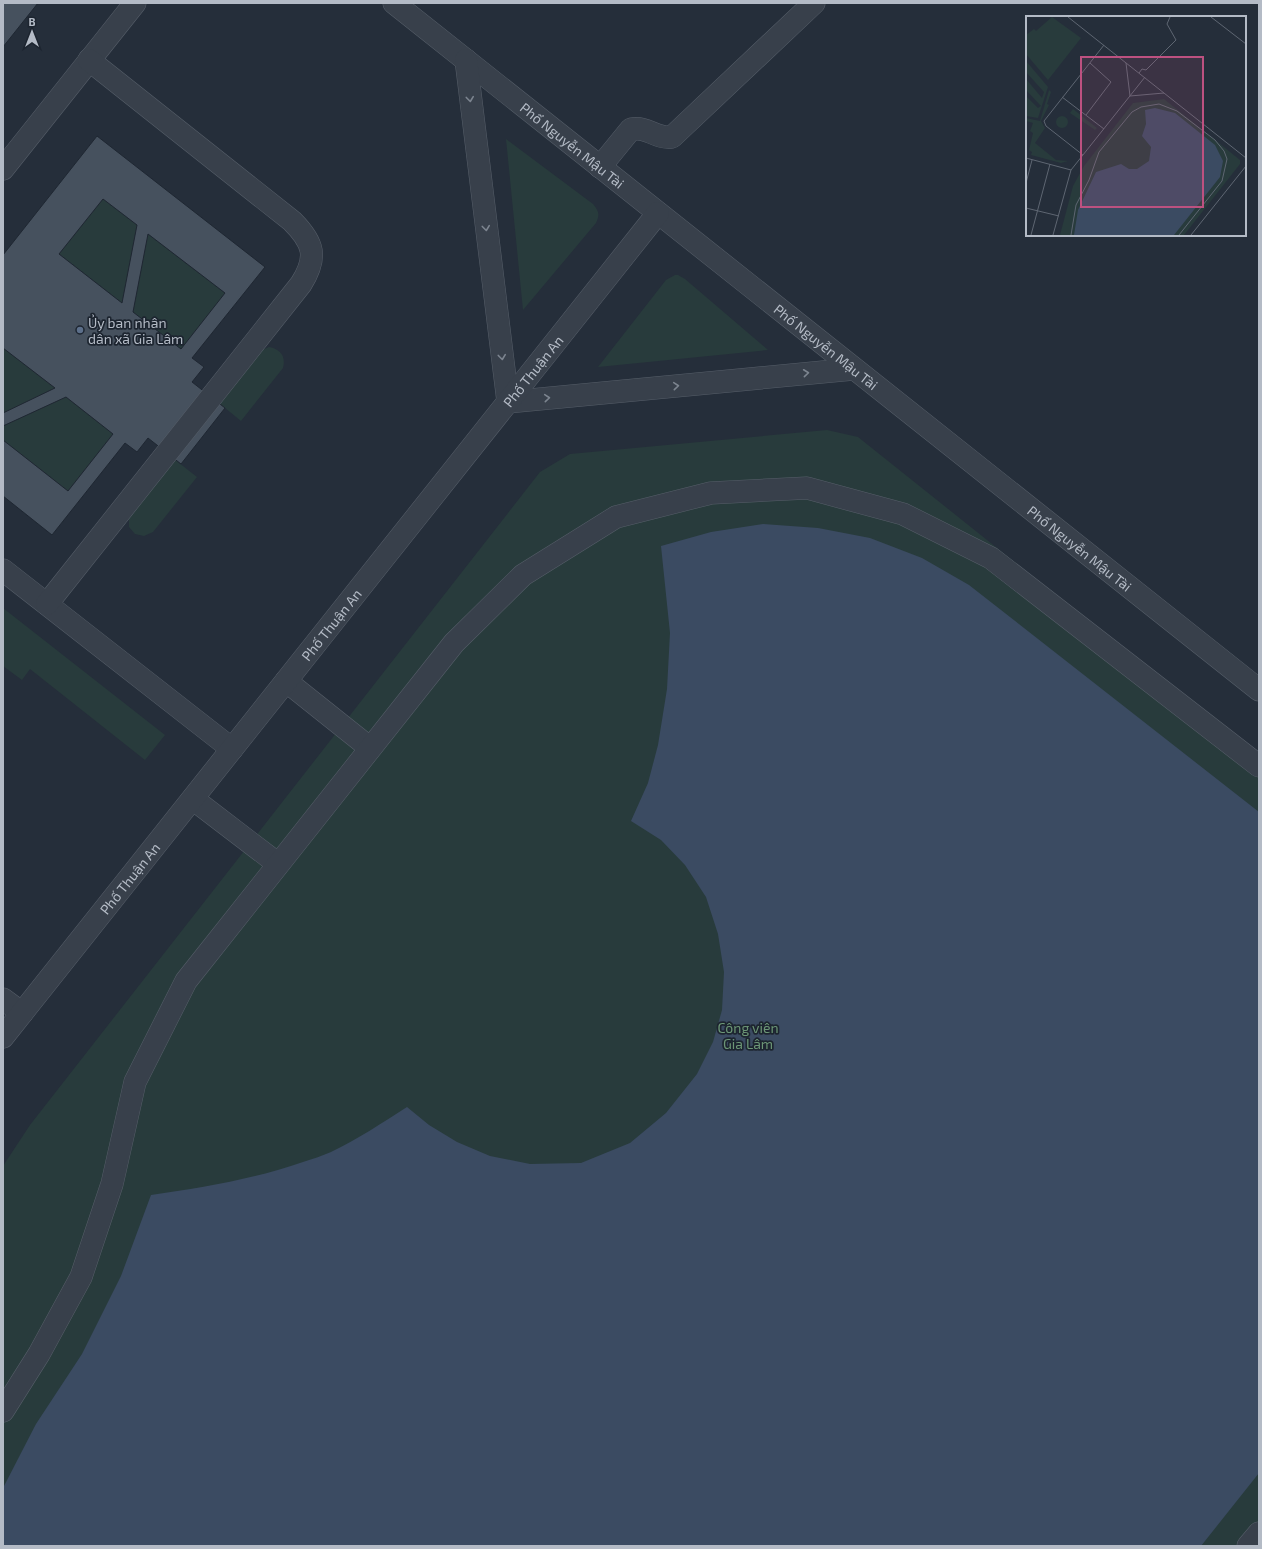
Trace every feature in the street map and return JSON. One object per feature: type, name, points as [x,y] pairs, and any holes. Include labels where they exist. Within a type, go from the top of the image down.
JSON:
[{"type":"street","points":[[3,169],[135,3]]},
{"type":"street","name":"Phố Nguyễn Mậu Tài","points":[[394,3],[1259,690]]},
{"type":"street","points":[[600,167],[631,129],[646,129],[658,136],[672,138],[814,3]]},
{"type":"street","points":[[47,604],[301,284],[308,272],[312,258],[310,245],[303,232],[292,221],[89,60]]},
{"type":"street","points":[[466,60],[508,402],[854,369]]},
{"type":"street","name":"Phố Thuận An","points":[[3,1037],[658,213]]},
{"type":"street","points":[[3,1411],[39,1354],[81,1277],[112,1184],[135,1082],[186,981],[454,643],[523,575],[616,517],[711,494],[807,488],[903,514],[991,558],[1259,766]]},
{"type":"street","points":[[3,570],[232,749]]},
{"type":"street","points":[[286,681],[370,748]]},
{"type":"street","points":[[193,799],[278,864]]},
{"type":"street","points":[[3,999],[22,1013]]},
{"type":"street","points":[[1248,1546],[1259,1533]]},
{"type":"green space","points":[[506,139],[593,204],[598,213],[596,223],[523,310]]},
{"type":"green space","points":[[103,199],[137,225],[122,303],[59,254]]},
{"type":"green space","points":[[148,234],[225,293],[181,349],[133,312]]},
{"type":"green space","points":[[675,275],[685,279],[768,350],[598,367],[666,280]]},
{"type":"green space","points":[[269,347],[282,354],[284,360],[283,368],[241,421],[219,403],[260,351]]},
{"type":"green space","points":[[3,348],[55,388],[3,414]]},
{"type":"green space","points":[[66,397],[113,434],[68,491],[3,440],[3,426]]},
{"type":"green space","name":"Công viên Gia Lâm","points":[[827,430],[858,437],[1259,757],[1259,1546],[3,1546],[3,1166],[30,1125],[540,472],[570,454]]},
{"type":"green space","points":[[174,459],[197,477],[153,532],[144,536],[135,534],[129,527],[129,517]]},
{"type":"green space","points":[[3,608],[165,735],[145,760],[30,669],[22,680],[3,666]]},
{"type":"water","name":"Công viên Gia Lâm","points":[[763,524],[818,528],[870,538],[922,558],[969,585],[1259,812],[1259,1473],[1201,1546],[3,1546],[3,1488],[36,1424],[82,1354],[121,1276],[151,1195],[209,1186],[247,1178],[317,1157],[351,1142],[407,1107],[429,1125],[457,1142],[490,1156],[530,1164],[581,1163],[630,1143],[666,1113],[697,1074],[713,1042],[722,1010],[724,972],[718,934],[706,897],[685,865],[661,840],[631,821],[648,783],[658,745],[667,689],[670,633],[661,546],[711,532]]},
{"type":"building","points":[[3,3],[38,3],[3,47]]},
{"type":"building","name":"Ủy ban nhân dân xã Gia Lâm","points":[[97,136],[265,267],[192,358],[204,367],[192,382],[225,408],[181,464],[148,438],[137,452],[125,443],[52,535],[3,496],[3,440],[68,491],[113,434],[66,397],[3,426],[3,413],[55,388],[3,348],[3,255]],"holes":[[[103,199],[137,225],[122,303],[59,254]],[[148,234],[225,293],[181,349],[133,312]]]},
{"type":"place","name":"Ủy ban nhân dân xã Gia Lâm","points":[[80,330]]}]
